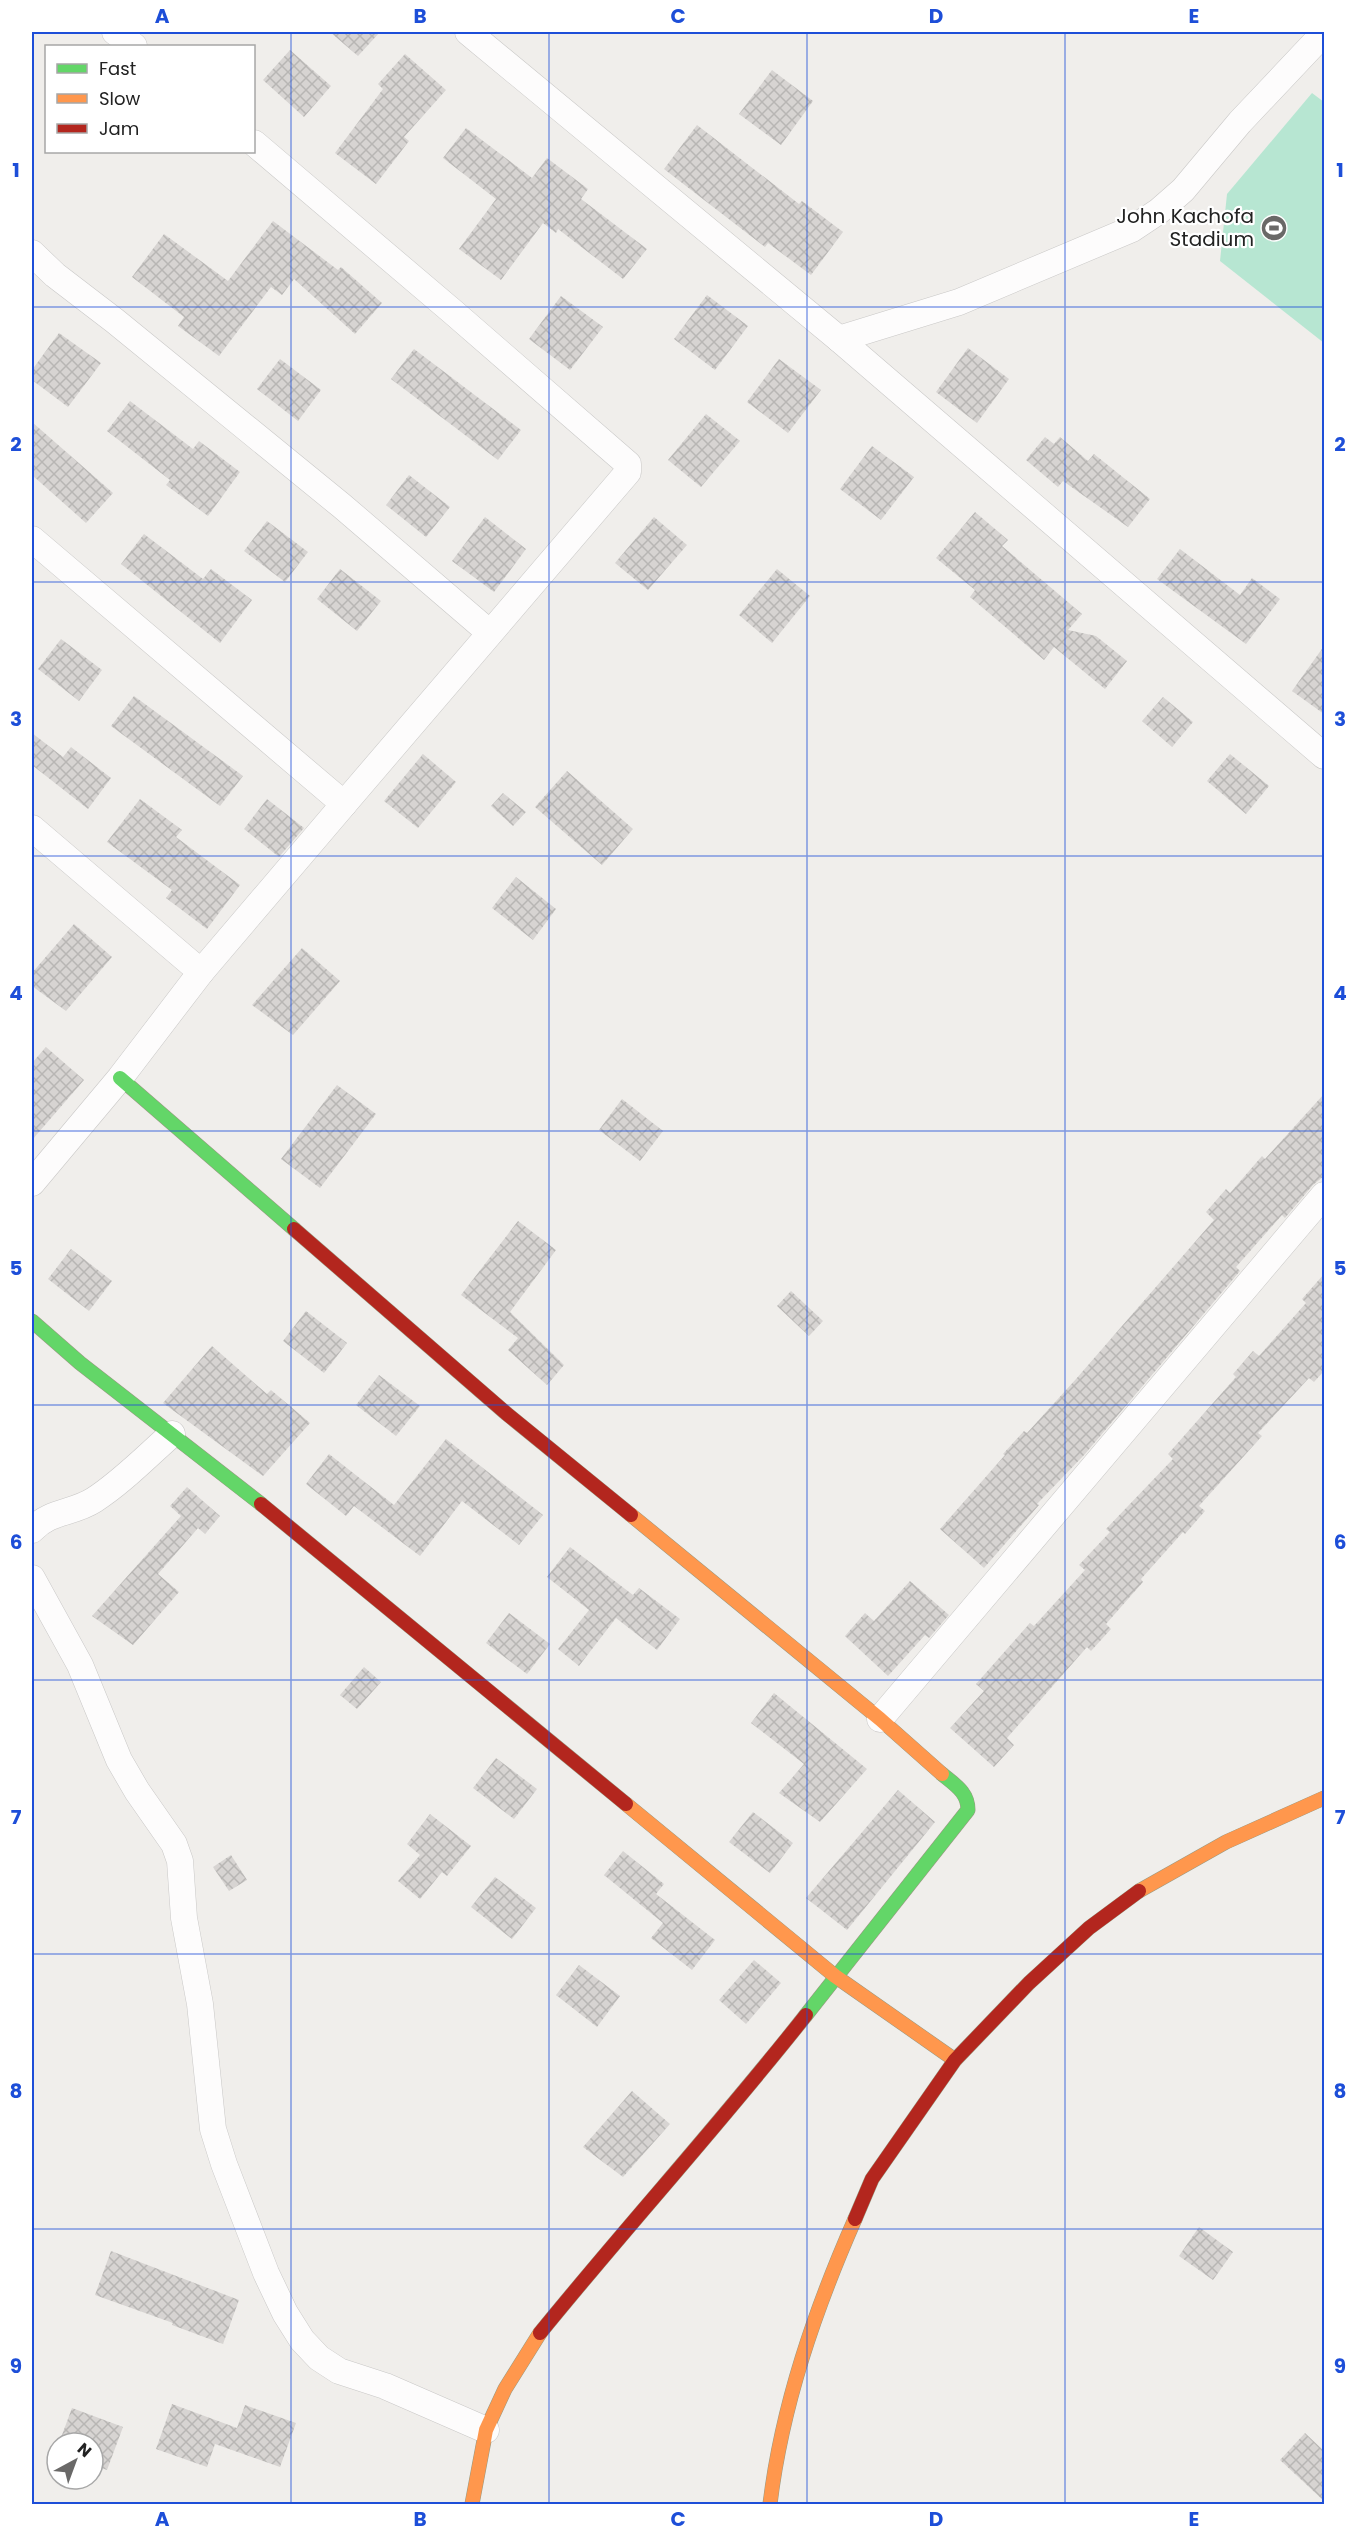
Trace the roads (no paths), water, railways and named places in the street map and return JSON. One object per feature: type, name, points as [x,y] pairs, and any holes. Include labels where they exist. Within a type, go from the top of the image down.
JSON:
[{"type":"street","points":[[116,32],[133,45]]},
{"type":"street","points":[[468,32],[839,339],[1324,756]]},
{"type":"street","points":[[839,339],[959,302],[1132,229],[1159,211],[1183,190],[1240,122],[1324,33]]},
{"type":"street","points":[[32,1183],[120,1078],[201,972],[628,472],[628,464],[255,144]]},
{"type":"street","points":[[32,253],[56,275],[143,343],[333,499],[490,633]]},
{"type":"street","points":[[32,539],[344,804]]},
{"type":"street","points":[[32,828],[201,972]]},
{"type":"street","points":[[120,1078],[507,1414],[880,1719],[964,1793],[968,1801],[968,1810],[749,2087],[630,2223],[540,2333],[505,2389],[486,2430],[472,2505]]},
{"type":"street","points":[[880,1719],[1324,1195]]},
{"type":"street","points":[[32,1321],[80,1363],[232,1480],[835,1976],[955,2060]]},
{"type":"street","points":[[32,1530],[41,1520],[91,1502],[108,1491],[172,1434]]},
{"type":"street","points":[[32,1578],[80,1665],[119,1760],[136,1791],[174,1844],[180,1861],[184,1918],[200,2004],[213,2129],[228,2175],[266,2273],[285,2313],[302,2340],[319,2358],[339,2371],[385,2386],[486,2430]]},
{"type":"street","points":[[770,2505],[775,2461],[799,2365],[831,2273],[872,2179],[955,2060],[1029,1983],[1089,1928],[1150,1883],[1226,1842],[1324,1798]]},
{"type":"place","name":"John Kachofa Stadium","points":[[1274,228]]}]
